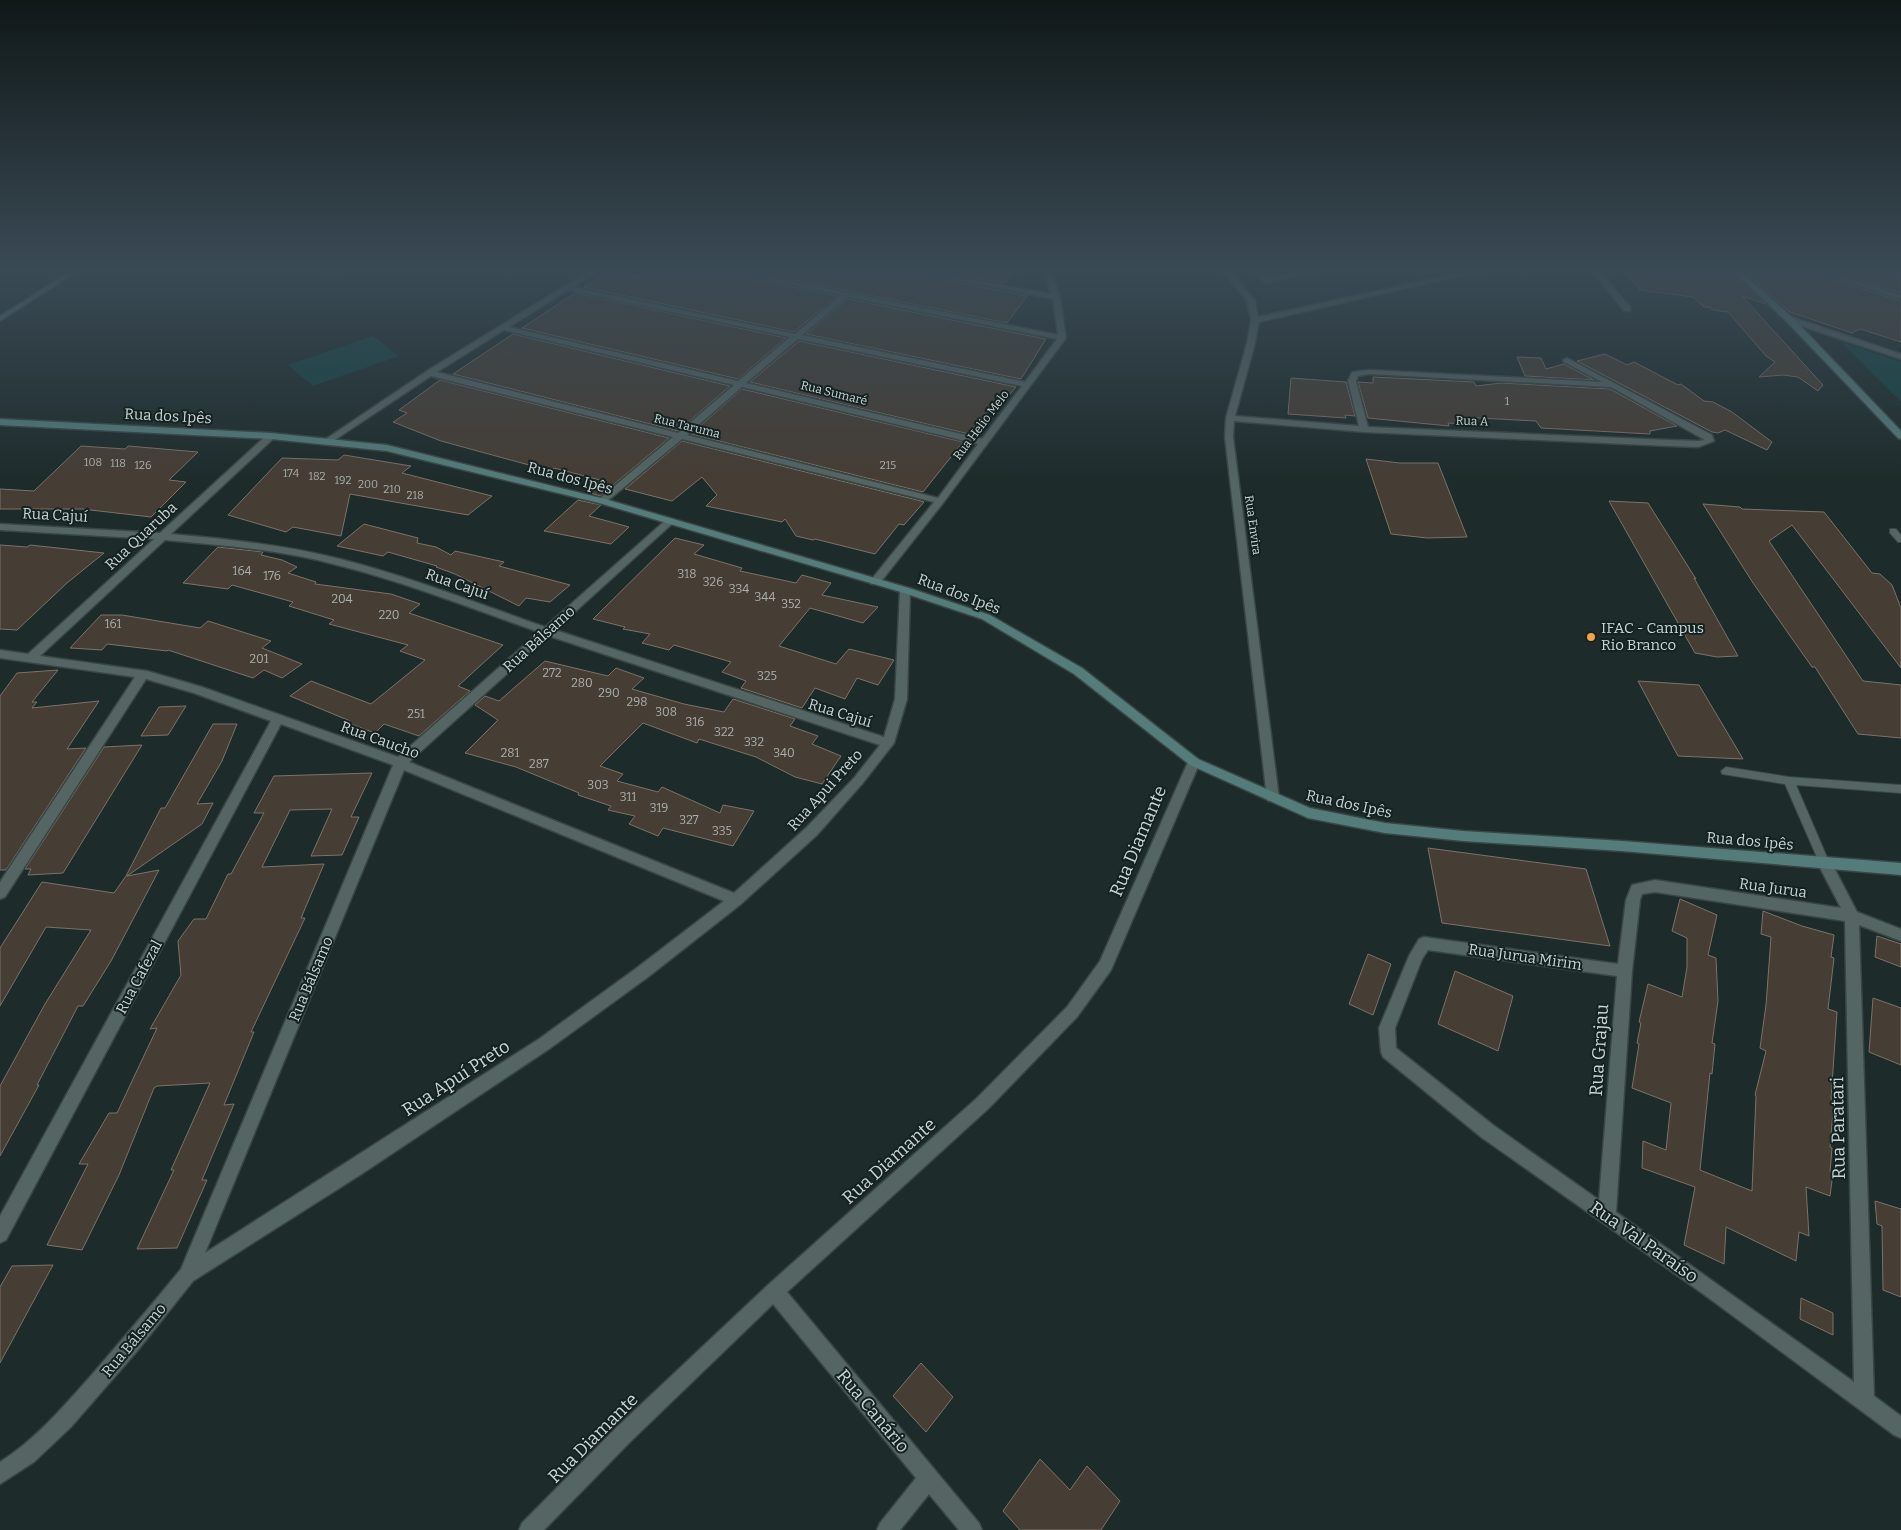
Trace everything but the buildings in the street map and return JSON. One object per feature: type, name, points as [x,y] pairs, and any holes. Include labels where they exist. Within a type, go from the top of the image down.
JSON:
[{"type":"street","points":[[327,441],[430,373],[485,339]]},
{"type":"street","name":"Rua Sumaré","points":[[553,339],[983,442]]},
{"type":"street","points":[[602,501],[681,438],[791,339]]},
{"type":"street","points":[[816,339],[1027,385]]},
{"type":"street","name":"Rua Helio Melo","points":[[875,582],[940,501],[1061,339]]},
{"type":"street","name":"Rua Envira","points":[[1252,339],[1230,418],[1229,437],[1245,555],[1273,798]]},
{"type":"street","points":[[1808,339],[1901,436]]},
{"type":"street","points":[[1849,339],[1901,357]]},
{"type":"street","points":[[1568,360],[1614,385]]},
{"type":"street","points":[[1364,429],[1352,380],[1355,374],[1369,372],[1614,385]]},
{"type":"street","name":"Rua Taruma","points":[[430,373],[681,438],[940,501]]},
{"type":"street","name":"Rua A","points":[[1230,418],[1364,429],[1669,443],[1698,444],[1707,443],[1711,440],[1614,385]]},
{"type":"street","name":"Rua dos Ipês","points":[[0,422],[271,436],[387,448],[602,501],[905,590],[986,617],[1078,671],[1194,762],[1308,813],[1385,828],[1464,836],[1622,846],[1901,868]]},
{"type":"street","name":"Rua Quaruba","points":[[31,658],[271,436]]},
{"type":"street","name":"Rua Bálsamo","points":[[0,1474],[21,1461],[74,1409],[156,1315],[187,1275],[400,764],[670,522]]},
{"type":"street","name":"Rua Cajuí","points":[[0,527],[218,542],[314,556],[365,569],[766,706],[888,743]]},
{"type":"street","name":"Rua Apui Preto","points":[[736,900],[812,831],[858,781],[888,743],[900,699],[905,590]]},
{"type":"street","name":"Rua Caucho","points":[[0,654],[143,674],[198,690],[400,764],[736,900]]},
{"type":"street","points":[[0,893],[143,674]]},
{"type":"street","name":"Rua Cafezal","points":[[0,1234],[277,720]]},
{"type":"street","name":"Rua Diamante","points":[[529,1530],[623,1435],[774,1291],[982,1103],[1072,1012],[1106,964],[1194,762]]},
{"type":"street","name":"Rua Paratari","points":[[1824,862],[1852,916],[1864,1400]]},
{"type":"street","name":"Rua Jurua","points":[[1637,889],[1655,886],[1852,916],[1901,935]]},
{"type":"street","name":"Rua Grajau","points":[[1607,1216],[1625,971],[1633,900],[1637,889]]},
{"type":"street","name":"Rua Apuí Preto","points":[[187,1275],[354,1169],[544,1044],[643,972],[736,900]]},
{"type":"street","name":"Rua Jurua Mirim","points":[[1389,1052],[1387,1028],[1416,956],[1424,943],[1625,971]]},
{"type":"street","name":"Rua Val Paraíso","points":[[1389,1052],[1487,1132],[1901,1428]]},
{"type":"street","name":"Rua Canário","points":[[774,1291],[972,1530]]},
{"type":"street","points":[[887,1530],[929,1478]]},
{"type":"lane","points":[[1893,531],[1901,540]]},
{"type":"lane","points":[[1726,771],[1789,781],[1901,789]]},
{"type":"lane","points":[[1789,781],[1824,862]]},
{"type":"shaded area","points":[[363,339],[377,339],[399,356],[313,386],[288,365]]},
{"type":"shaded area","points":[[1841,342],[1901,362],[1901,402]]},
{"type":"place","name":"IFAC - Campus Rio Branco","points":[[1591,637]]}]
